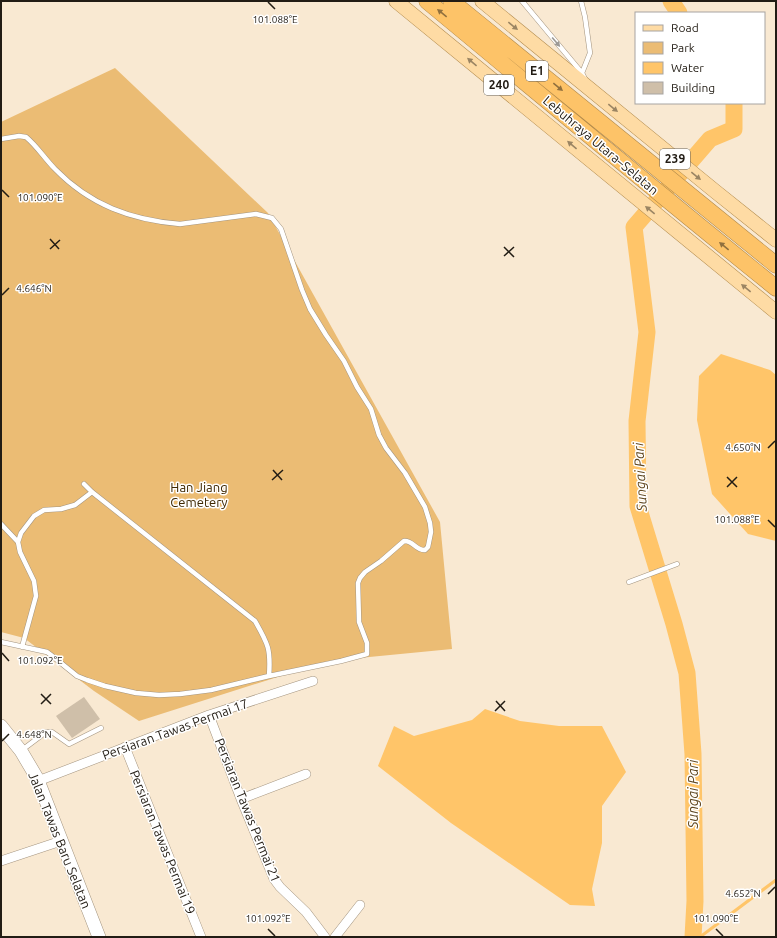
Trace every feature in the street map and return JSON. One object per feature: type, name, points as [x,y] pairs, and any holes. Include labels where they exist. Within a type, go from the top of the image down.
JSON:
[{"type":"highway","name":"Lebuhraya Utara–Selatan","points":[[427,1],[612,155],[776,288]]},
{"type":"highway","name":"Lebuhraya Utara–Selatan","points":[[451,1],[776,265]]},
{"type":"main road","name":"240","points":[[396,1],[776,312]]},
{"type":"main road","name":"239","points":[[482,1],[776,240]]},
{"type":"street","name":"Persiaran Tawas Permai 17","points":[[38,781],[209,715],[313,681]]},
{"type":"street","name":"Persiaran Tawas Permai 21","points":[[209,715],[241,799],[274,879],[284,892],[310,916],[325,937]]},
{"type":"street","name":"Jalan Tawas Baru Selatan","points":[[1,726],[21,751],[38,781],[99,937]]},
{"type":"street","name":"Persiaran Tawas Permai 19","points":[[126,747],[201,937]]},
{"type":"street","points":[[241,799],[306,774]]},
{"type":"street","points":[[1,861],[61,841]]},
{"type":"street","points":[[335,937],[360,905]]},
{"type":"lane","points":[[522,1],[582,73],[591,90]]},
{"type":"lane","points":[[581,1],[590,53],[582,73]]},
{"type":"lane","points":[[1,139],[19,136],[26,137],[55,169],[80,190],[95,201],[119,212],[180,224],[256,214],[264,215],[275,220],[281,229],[310,309],[344,361],[371,409],[379,435],[386,448],[405,473],[425,507],[431,532],[427,549],[423,551],[410,541],[404,541],[381,562],[368,569],[360,578],[358,583],[359,615],[361,628],[368,643],[367,654],[340,661],[211,690],[159,695],[136,693],[87,680],[77,676],[47,652],[1,642]]},
{"type":"lane","points":[[84,484],[92,492],[255,621],[267,643],[270,658],[269,676]]},
{"type":"lane","points":[[18,542],[22,533],[34,516],[44,510],[61,509],[75,505],[92,492]]},
{"type":"lane","points":[[1,524],[18,542],[20,552],[34,581],[36,596],[22,647]]},
{"type":"lane","points":[[629,582],[677,564]]},
{"type":"lane","points":[[21,751],[46,732],[52,732],[69,744],[101,728]]},
{"type":"green space","name":"Han Jiang Cemetery","points":[[115,68],[268,213],[440,522],[452,649],[328,661],[139,721],[94,691],[24,638],[1,632],[1,122]]},
{"type":"water","points":[[721,354],[770,370],[776,375],[776,541],[748,534],[712,494],[697,420],[699,376]]},
{"type":"water","points":[[485,709],[520,721],[559,726],[602,726],[626,772],[602,806],[602,843],[592,889],[595,906],[570,905],[451,823],[378,766],[394,726],[414,736],[472,720]]},
{"type":"building","points":[[84,697],[100,719],[72,738],[56,716]]},
{"type":"waterway","name":"Sungai Pari","points":[[671,1],[678,12]]},
{"type":"waterway","name":"Sungai Pari","points":[[693,937],[695,901],[693,754],[687,673],[674,624],[638,506],[637,421],[647,332],[634,227],[710,139],[734,129],[734,104]]},
{"type":"waterway","points":[[700,937],[776,880]]}]
